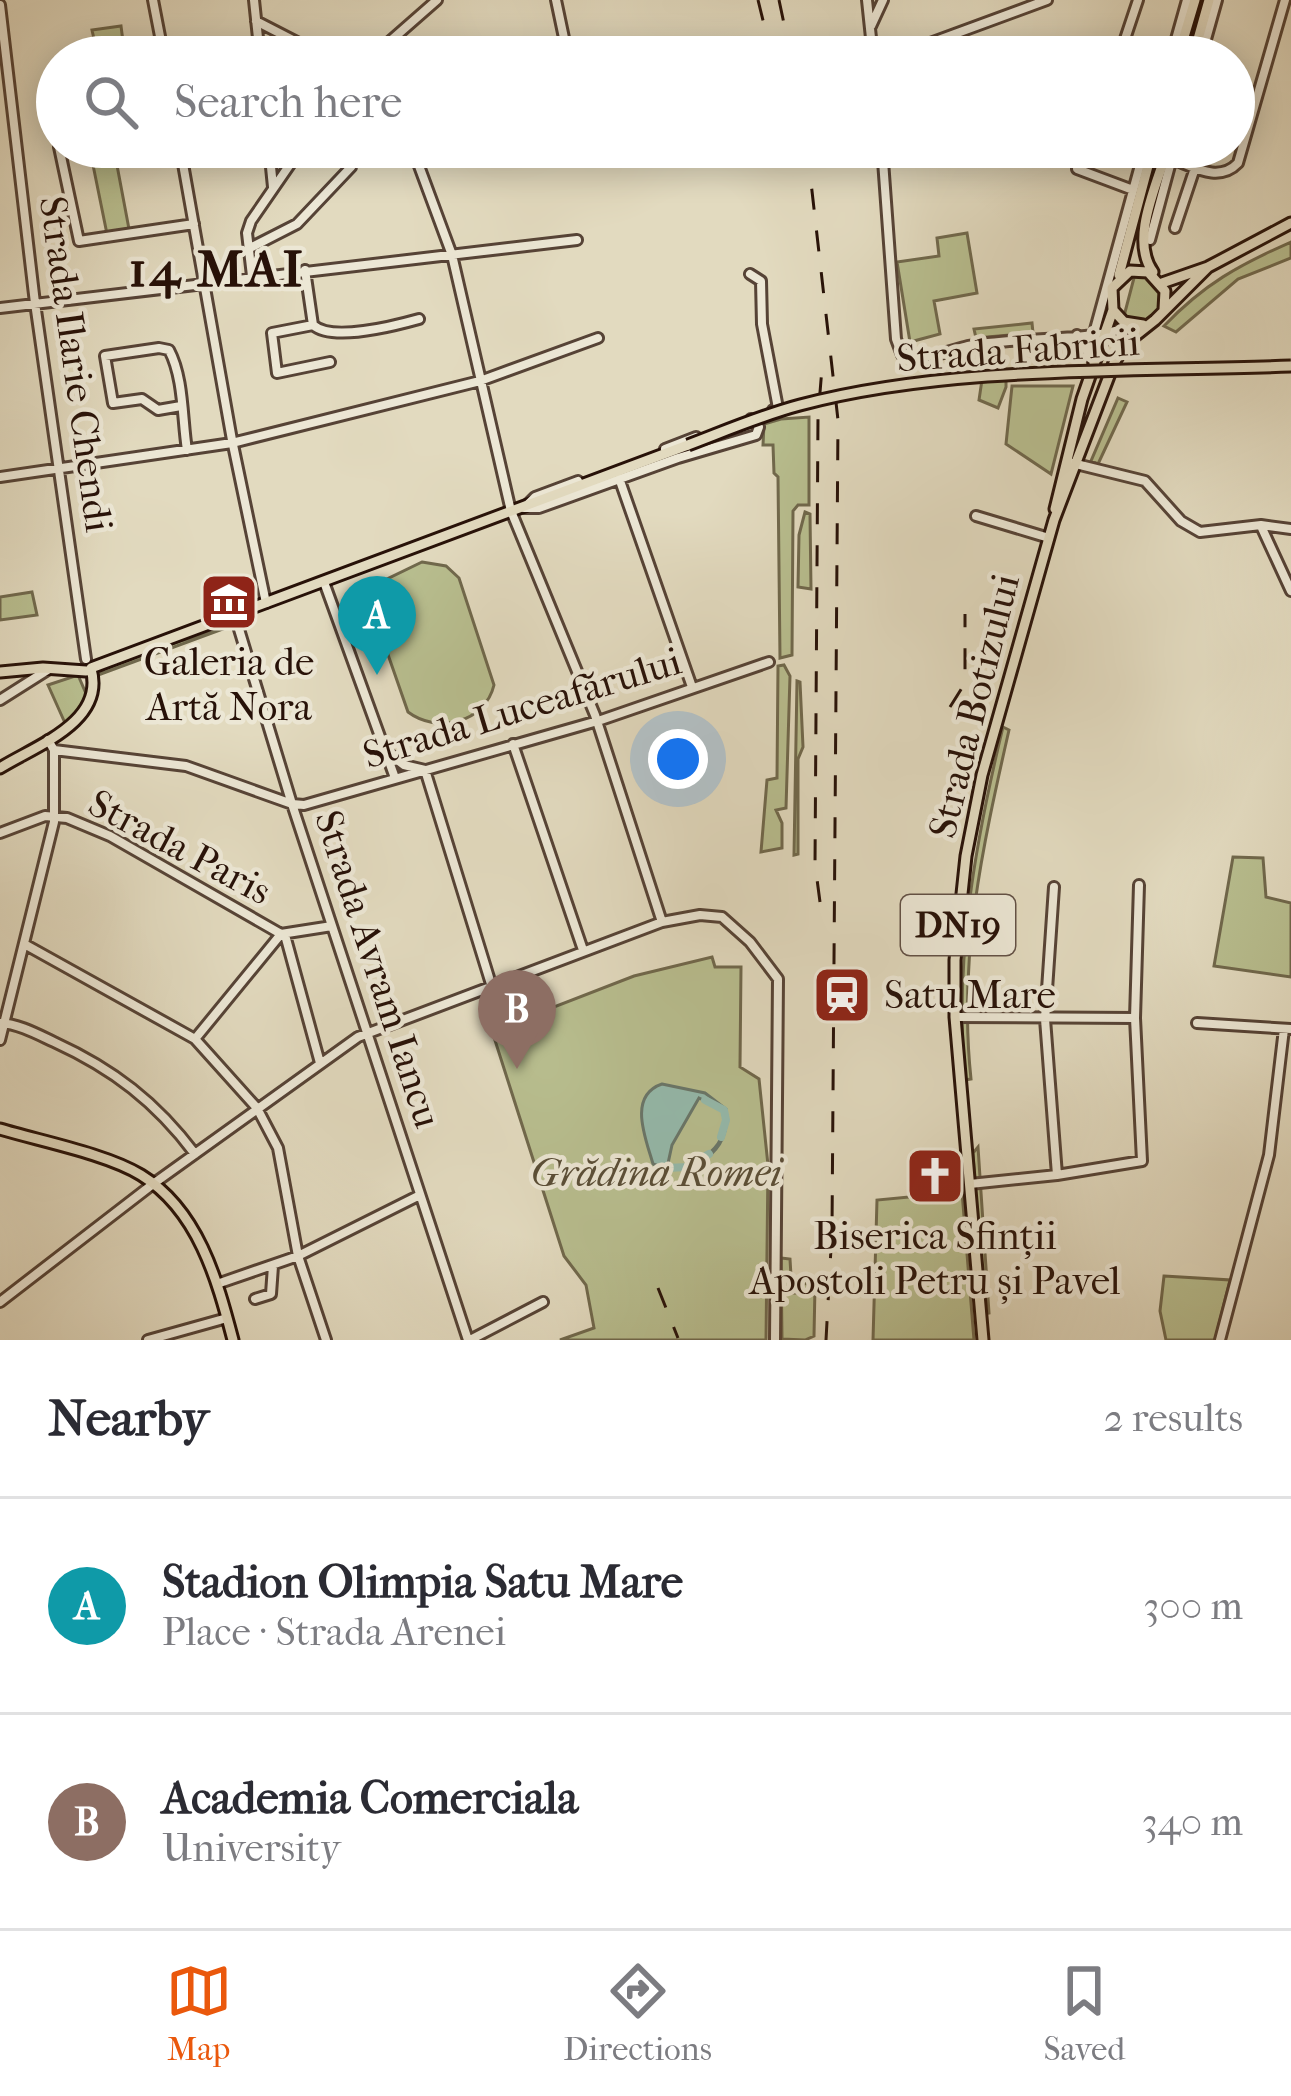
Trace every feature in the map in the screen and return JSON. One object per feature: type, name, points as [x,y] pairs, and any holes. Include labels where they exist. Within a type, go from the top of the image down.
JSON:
[{"type":"main road","points":[[1181,36],[1191,0]]},
{"type":"main road","points":[[1203,36],[1213,0]]},
{"type":"main road","name":"Strada Botizului","points":[[983,1340],[955,1017],[960,900],[974,813],[1070,462],[1099,333],[1113,310],[1111,293],[1119,278],[1143,168]]},
{"type":"main road","points":[[1161,314],[1166,299],[1144,258],[1142,239],[1166,168]]},
{"type":"main road","points":[[1119,278],[1139,270],[1159,280],[1208,266],[1291,223]]},
{"type":"main road","name":"Strada Botizului","points":[[1070,462],[1119,352],[1208,266]]},
{"type":"main road","points":[[1113,310],[1132,325],[1148,324]]},
{"type":"main road","name":"Strada Fabricii","points":[[0,672],[88,666],[235,616],[798,405],[977,378],[1291,366]]},
{"type":"main road","points":[[0,768],[51,745],[84,711],[94,692],[88,666]]},
{"type":"main road","points":[[0,1129],[127,1168],[153,1184],[194,1229],[217,1284],[230,1340]]},
{"type":"street","points":[[153,0],[160,36]]},
{"type":"street","points":[[254,0],[258,36]]},
{"type":"street","points":[[397,36],[436,0]]},
{"type":"street","points":[[556,0],[564,36]]},
{"type":"street","points":[[867,0],[871,36]]},
{"type":"street","points":[[870,27],[883,0]]},
{"type":"street","points":[[949,36],[1047,0]]},
{"type":"street","points":[[1126,36],[1138,0]]},
{"type":"street","points":[[1255,105],[1285,0]]},
{"type":"street","name":"Strada Ilarie Chendi","points":[[0,5],[35,303],[88,666]]},
{"type":"street","points":[[256,21],[285,36]]},
{"type":"street","points":[[63,168],[79,241],[194,224]]},
{"type":"street","points":[[184,168],[266,604]]},
{"type":"street","points":[[271,168],[273,189]]},
{"type":"street","points":[[252,276],[251,221],[288,168]]},
{"type":"street","points":[[248,249],[297,224],[350,168]]},
{"type":"street","points":[[421,168],[452,255],[511,511],[596,721],[662,922]]},
{"type":"street","name":"Strada Fabricii","points":[[884,168],[896,339],[902,355],[916,358],[980,343],[1099,333],[1132,325]]},
{"type":"street","points":[[1078,168],[1136,191],[1099,333]]},
{"type":"street","points":[[1150,240],[1168,168]]},
{"type":"street","points":[[1175,228],[1195,168],[1224,174],[1232,168]]},
{"type":"street","points":[[0,308],[578,241]]},
{"type":"street","points":[[305,270],[313,325]]},
{"type":"street","points":[[749,418],[778,408],[762,324],[764,293],[760,281],[750,274]]},
{"type":"street","points":[[330,362],[277,373],[273,331],[313,325],[327,333],[419,319]]},
{"type":"street","name":"Strada Fabricii","points":[[1076,334],[1094,362]]},
{"type":"street","points":[[0,477],[232,443],[480,381],[598,338]]},
{"type":"street","points":[[181,406],[155,409],[142,399],[113,403],[105,356],[170,350],[181,406],[187,450]]},
{"type":"street","name":"Strada Fabricii","points":[[749,418],[757,422],[760,432],[756,435],[538,508],[524,508],[535,496],[749,418]]},
{"type":"street","points":[[1070,462],[1145,481],[1181,521],[1200,532],[1261,525],[1291,529]]},
{"type":"street","points":[[619,478],[692,687]]},
{"type":"street","points":[[976,516],[1049,538]]},
{"type":"street","points":[[1261,525],[1291,591]]},
{"type":"street","points":[[323,582],[395,779]]},
{"type":"street","name":"Strada Avram Iancu","points":[[235,616],[469,1340]]},
{"type":"street","name":"Strada Luceafărului","points":[[292,804],[304,805],[596,721],[769,662]]},
{"type":"street","points":[[0,700],[50,668]]},
{"type":"street","points":[[513,744],[583,950]]},
{"type":"street","points":[[0,1040],[54,817],[51,745],[186,766],[292,804]]},
{"type":"street","points":[[387,752],[404,765],[425,770],[491,984]]},
{"type":"street","name":"Strada Paris","points":[[0,833],[30,820],[54,817],[110,836],[283,935],[332,926]]},
{"type":"street","points":[[970,1184],[1142,1161],[1135,1018],[1139,885]]},
{"type":"street","points":[[1054,887],[1045,1019],[1057,1175]]},
{"type":"street","points":[[0,1302],[153,1184],[368,1032],[662,922],[700,915],[722,917],[750,942],[778,980],[775,1340]]},
{"type":"street","points":[[196,1040],[283,935]]},
{"type":"street","points":[[283,935],[320,1063]]},
{"type":"street","points":[[26,945],[196,1040],[257,1108],[278,1148],[298,1256],[326,1340]]},
{"type":"street","points":[[955,1017],[1135,1018]]},
{"type":"street","points":[[3,1023],[82,1055],[122,1078],[149,1100],[195,1154]]},
{"type":"street","points":[[1198,1023],[1288,1029],[1269,1155],[1220,1340]]},
{"type":"street","points":[[217,1284],[298,1256],[420,1196]]},
{"type":"street","points":[[255,1300],[271,1294],[273,1266]]},
{"type":"street","points":[[469,1340],[543,1303]]},
{"type":"street","points":[[148,1340],[227,1318]]},
{"type":"green space","points":[[121,26],[122,36],[93,36],[92,30]]},
{"type":"green space","points":[[94,168],[118,168],[129,229],[107,234]]},
{"type":"green space","points":[[967,233],[977,293],[934,301],[940,334],[910,342],[897,262],[939,256],[937,238]]},
{"type":"green space","points":[[1291,242],[1291,258],[1238,279],[1176,332],[1164,326],[1223,277]]},
{"type":"green space","points":[[1135,274],[1160,285],[1164,303],[1145,322],[1124,316]]},
{"type":"green space","points":[[1032,323],[1033,333],[976,338],[974,329]]},
{"type":"green space","points":[[983,373],[1006,373],[998,408],[979,400]]},
{"type":"green space","points":[[1012,386],[1073,386],[1051,474],[1006,444]]},
{"type":"green space","points":[[1118,398],[1127,402],[1098,464],[1091,461]]},
{"type":"green space","points":[[809,417],[809,505],[798,505],[793,511],[792,655],[780,658],[778,477],[773,445],[763,445],[764,424]]},
{"type":"green space","points":[[805,512],[810,514],[811,589],[798,587],[799,535]]},
{"type":"green space","points":[[422,562],[446,566],[459,578],[494,685],[481,708],[458,721],[432,722],[408,712],[370,603],[383,581]]},
{"type":"green space","points":[[32,592],[37,615],[0,620],[0,597]]},
{"type":"green space","points":[[223,629],[98,675],[107,665]]},
{"type":"green space","points":[[784,665],[790,676],[786,808],[776,810],[782,823],[782,848],[761,852],[767,780],[777,778],[778,666]]},
{"type":"green space","points":[[78,675],[87,696],[78,713],[65,723],[48,685]]},
{"type":"green space","points":[[797,681],[803,747],[798,759],[798,854],[794,855]]},
{"type":"green space","points":[[1003,727],[1009,730],[970,946],[971,1079],[965,1080],[962,991],[969,902]]},
{"type":"green space","points":[[1233,857],[1263,858],[1266,897],[1291,903],[1291,977],[1214,966]]},
{"type":"green space","name":"Grădina Romei","points":[[712,957],[715,967],[741,967],[740,1067],[759,1079],[768,1165],[766,1340],[560,1340],[594,1328],[586,1285],[564,1256],[492,1031],[634,976]]},
{"type":"green space","points":[[978,1147],[989,1313],[984,1314],[973,1153]]},
{"type":"green space","points":[[962,1192],[974,1340],[873,1340],[877,1200]]},
{"type":"green space","points":[[781,1258],[790,1259],[792,1293],[803,1293],[803,1283],[815,1286],[814,1336],[805,1340],[782,1339]]},
{"type":"green space","points":[[1164,1276],[1230,1280],[1215,1340],[1166,1340],[1160,1311]]},
{"type":"shaded area","points":[[662,1084],[705,1093],[726,1109],[723,1138],[716,1149],[694,1165],[670,1168],[701,1159],[723,1135],[724,1110],[699,1098],[672,1145],[667,1168],[653,1164],[642,1119],[651,1090]]},
{"type":"waterway","points":[[705,1100],[724,1110],[721,1137]]},
{"type":"waterway","points":[[666,1168],[688,1167],[709,1154]]},
{"type":"railway","points":[[758,0],[767,36]]},
{"type":"railway","points":[[779,0],[787,36]]},
{"type":"railway","points":[[809,168],[838,420],[832,1230],[826,1340]]},
{"type":"railway","points":[[820,902],[815,864],[822,368]]},
{"type":"railway","points":[[950,707],[965,683],[965,614]]},
{"type":"railway","points":[[658,1288],[678,1338]]},
{"type":"place","name":"Galeria de Artă Nora","points":[[229,602]]},
{"type":"place","name":"Stadion Olimpia Satu Mare","points":[[377,675]]},
{"type":"place","name":"Satu Mare","points":[[842,995]]},
{"type":"place","name":"Academia Comerciala","points":[[517,1069]]},
{"type":"place","name":"Biserica Sfinții Apostoli Petru și Pavel","points":[[935,1176]]},
{"type":"district","name":"14 MAI","points":[[217,269]]}]
